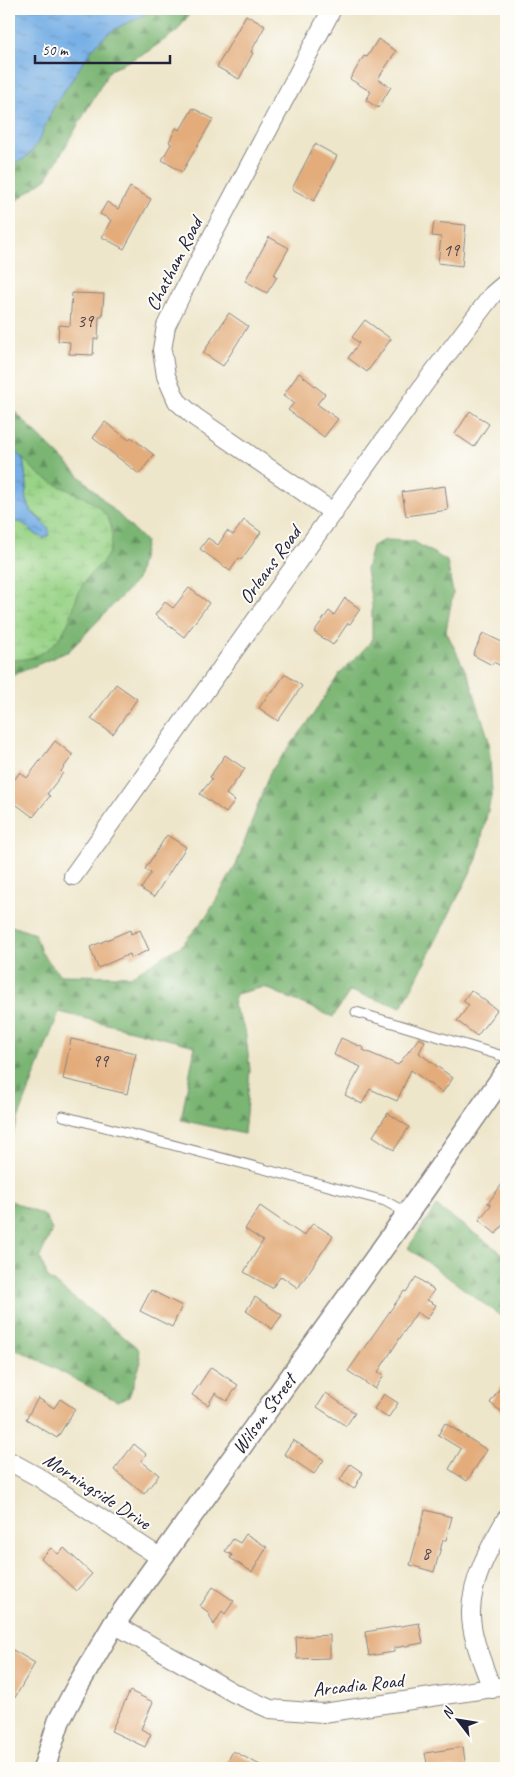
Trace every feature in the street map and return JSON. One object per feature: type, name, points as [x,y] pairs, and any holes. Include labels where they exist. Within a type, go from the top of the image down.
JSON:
[{"type":"street","name":"Chatham Road","points":[[332,9],[182,293],[166,326],[162,350],[166,376],[177,401],[195,417],[334,513]]},
{"type":"street","name":"Orleans Road","points":[[73,876],[437,368],[493,294],[506,283]]},
{"type":"street","name":"Wilson Street","points":[[44,1768],[59,1721],[114,1624],[408,1213],[506,1072]]},
{"type":"street","name":"Morningside Drive","points":[[9,1461],[38,1477],[161,1558]]},
{"type":"street","points":[[499,1688],[476,1640],[471,1613],[474,1586],[494,1539],[506,1519]]},
{"type":"street","name":"Arcadia Road","points":[[114,1624],[234,1693],[270,1710],[324,1713],[499,1688]]},
{"type":"lane","points":[[356,1012],[506,1058]]},
{"type":"lane","points":[[63,1116],[385,1201],[408,1213]]},
{"type":"green space","points":[[9,9],[193,9],[177,31],[147,52],[110,70],[47,178],[9,206]]},
{"type":"green space","points":[[9,396],[13,410],[146,542],[137,580],[69,651],[9,677]]},
{"type":"green space","points":[[23,459],[46,479],[96,505],[108,520],[112,536],[108,554],[82,586],[68,624],[55,643],[34,657],[18,660],[9,659],[9,523],[20,522],[35,534],[45,538],[49,535],[42,520],[32,512],[25,495],[27,486]]},
{"type":"green space","points":[[385,540],[413,541],[447,561],[453,593],[446,631],[470,680],[489,741],[492,792],[477,859],[401,1007],[350,991],[333,1017],[264,987],[236,994],[233,1006],[245,1029],[250,1070],[244,1134],[181,1120],[195,1046],[59,1012],[9,1143],[9,925],[35,934],[41,952],[60,975],[131,976],[182,945],[208,914],[236,865],[270,772],[307,724],[340,673],[372,641],[372,603],[366,570],[372,546]]},
{"type":"green space","points":[[9,1200],[45,1216],[52,1230],[40,1257],[48,1278],[138,1348],[141,1362],[129,1397],[117,1401],[25,1353],[9,1348]]},
{"type":"green space","points":[[436,1206],[506,1256],[506,1320],[408,1248]]},
{"type":"water","points":[[9,9],[152,9],[110,32],[95,46],[58,100],[32,151],[26,157],[9,163]]},
{"type":"water","points":[[9,446],[23,459],[27,486],[25,495],[32,512],[49,529],[49,535],[45,538],[35,534],[20,522],[9,523]]},
{"type":"building","points":[[246,15],[265,26],[239,79],[217,67]]},
{"type":"building","points":[[378,39],[396,51],[378,79],[391,87],[378,108],[366,100],[371,92],[350,79],[364,56],[367,57]]},
{"type":"building","points":[[193,108],[213,119],[182,172],[162,160],[171,144],[169,142],[176,128],[180,130]]},
{"type":"building","points":[[315,144],[337,156],[314,201],[292,189]]},
{"type":"building","points":[[130,187],[151,199],[124,249],[102,237],[111,220],[100,214],[107,202],[118,209]]},
{"type":"building","points":[[434,222],[466,225],[462,266],[438,263],[441,237],[432,236]]},
{"type":"building","points":[[269,237],[289,248],[274,275],[277,277],[267,293],[245,281]]},
{"type":"building","points":[[72,293],[104,294],[102,317],[99,317],[98,339],[94,339],[93,355],[69,354],[70,342],[58,341],[59,325],[70,326]]},
{"type":"building","points":[[229,313],[248,326],[223,366],[203,353]]},
{"type":"building","points":[[365,320],[391,339],[367,372],[348,358],[359,343],[352,337]]},
{"type":"building","points":[[299,373],[325,394],[317,404],[338,419],[324,437],[288,410],[294,403],[283,396]]},
{"type":"building","points":[[470,411],[489,424],[474,447],[455,434]]},
{"type":"building","points":[[105,422],[129,440],[131,437],[154,455],[139,474],[93,438]]},
{"type":"building","points":[[445,486],[448,510],[406,516],[402,492]]},
{"type":"building","points":[[244,520],[261,532],[241,560],[239,558],[230,571],[200,549],[208,538],[218,545],[227,531],[233,535]]},
{"type":"building","points":[[189,588],[209,603],[184,637],[155,615],[165,602],[173,608]]},
{"type":"building","points":[[345,598],[360,609],[333,645],[314,632],[329,611],[334,615]]},
{"type":"building","points":[[483,633],[506,644],[506,668],[493,662],[492,665],[473,655]]},
{"type":"building","points":[[285,674],[302,686],[278,721],[259,708]]},
{"type":"building","points":[[116,684],[137,699],[113,734],[91,719]]},
{"type":"building","points":[[55,741],[73,755],[61,771],[63,773],[47,794],[50,796],[33,817],[9,799],[9,787],[20,772],[27,778]]},
{"type":"building","points":[[225,755],[245,769],[226,794],[235,801],[226,813],[200,794],[212,779],[210,777]]},
{"type":"building","points":[[167,835],[186,847],[154,897],[141,889],[151,873],[145,869]]},
{"type":"building","points":[[130,930],[131,934],[140,930],[149,950],[131,958],[130,954],[98,968],[90,947]]},
{"type":"building","points":[[471,990],[497,1010],[477,1036],[457,1021],[469,1005],[463,1001]]},
{"type":"building","points":[[341,1038],[398,1065],[419,1038],[425,1041],[419,1053],[453,1078],[442,1093],[411,1070],[397,1101],[370,1089],[362,1104],[345,1095],[361,1067],[334,1055]]},
{"type":"building","points":[[71,1039],[136,1053],[127,1094],[63,1079]]},
{"type":"building","points":[[388,1113],[409,1127],[394,1150],[373,1136]]},
{"type":"building","points":[[506,1179],[506,1220],[496,1234],[479,1220],[491,1205],[488,1203]]},
{"type":"building","points":[[260,1206],[304,1236],[313,1223],[333,1236],[298,1288],[281,1276],[272,1288],[244,1272],[263,1241],[245,1229]]},
{"type":"building","points":[[416,1277],[434,1290],[427,1300],[436,1305],[427,1319],[417,1312],[378,1372],[384,1375],[375,1389],[348,1371],[404,1291],[406,1292]]},
{"type":"building","points":[[151,1290],[182,1306],[172,1327],[140,1311]]},
{"type":"building","points":[[255,1297],[282,1315],[272,1329],[246,1311]]},
{"type":"building","points":[[211,1367],[238,1385],[227,1401],[215,1393],[208,1405],[192,1395]]},
{"type":"building","points":[[506,1379],[506,1415],[490,1403]]},
{"type":"building","points":[[326,1393],[355,1413],[346,1426],[317,1407]]},
{"type":"building","points":[[384,1394],[398,1403],[388,1418],[374,1409]]},
{"type":"building","points":[[38,1398],[54,1408],[60,1399],[75,1409],[57,1438],[26,1419]]},
{"type":"building","points":[[445,1423],[487,1450],[467,1481],[449,1469],[461,1449],[438,1435]]},
{"type":"building","points":[[293,1440],[324,1460],[314,1474],[284,1454]]},
{"type":"building","points":[[134,1444],[146,1454],[141,1461],[159,1475],[144,1494],[114,1470]]},
{"type":"building","points":[[350,1464],[363,1473],[354,1489],[340,1480]]},
{"type":"building","points":[[425,1510],[452,1517],[434,1572],[410,1565]]},
{"type":"building","points":[[246,1534],[267,1547],[252,1572],[230,1558],[232,1555],[225,1551],[233,1539],[240,1543]]},
{"type":"building","points":[[51,1548],[58,1554],[64,1548],[92,1574],[76,1591],[41,1558]]},
{"type":"building","points":[[213,1587],[234,1601],[225,1614],[222,1611],[214,1625],[208,1612],[200,1606]]},
{"type":"building","points":[[419,1623],[423,1643],[394,1648],[394,1652],[369,1656],[365,1632]]},
{"type":"building","points":[[330,1635],[330,1658],[297,1659],[296,1637]]},
{"type":"building","points":[[13,1650],[35,1663],[9,1708],[9,1658]]},
{"type":"building","points":[[130,1691],[153,1702],[141,1729],[151,1734],[145,1747],[111,1731]]},
{"type":"building","points":[[463,1747],[466,1768],[428,1768],[425,1753]]},
{"type":"building","points":[[233,1751],[266,1768],[224,1768]]}]
